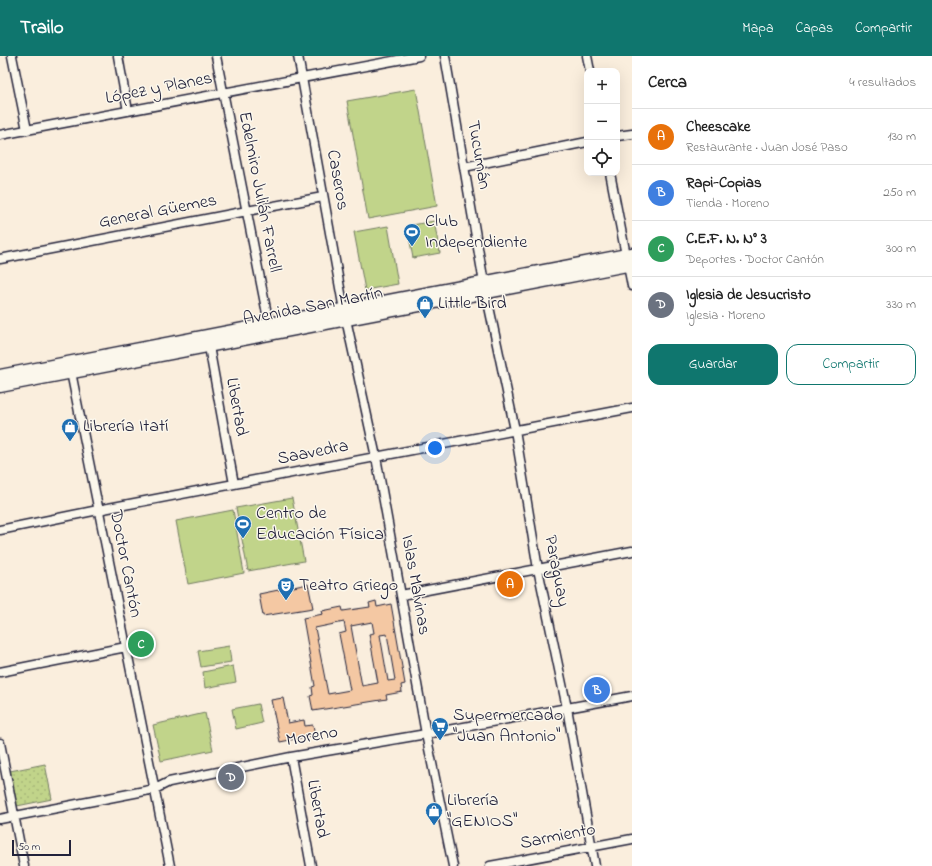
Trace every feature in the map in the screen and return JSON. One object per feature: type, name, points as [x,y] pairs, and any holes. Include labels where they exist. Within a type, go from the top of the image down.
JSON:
[{"type":"main road","name":"Avenida San Martín","points":[[0,376],[70,367],[630,260]]},
{"type":"main road","name":"Avenida San Martín","points":[[0,386],[70,367]]},
{"type":"street","points":[[12,56],[27,130]]},
{"type":"street","points":[[118,56],[128,111]]},
{"type":"street","name":"Edelmiro Julián Farrell","points":[[216,56],[270,329]]},
{"type":"street","name":"Caseros","points":[[298,56],[345,314]]},
{"type":"street","name":"López y Planes","points":[[0,135],[418,56]]},
{"type":"street","name":"Tucumán","points":[[445,56],[485,288]]},
{"type":"street","points":[[587,56],[589,68]]},
{"type":"street","points":[[620,136],[632,134]]},
{"type":"street","points":[[464,167],[584,143]]},
{"type":"street","points":[[611,176],[630,260],[632,286]]},
{"type":"street","name":"General Güemes","points":[[0,259],[247,210],[323,197]]},
{"type":"street","name":"Paraguay","points":[[485,288],[514,430],[538,569],[567,708],[595,866]]},
{"type":"street","name":"Islas Malvinas","points":[[345,314],[376,457],[426,734],[453,866]]},
{"type":"street","name":"Libertad","points":[[208,341],[234,484]]},
{"type":"street","name":"Doctor Cantón","points":[[70,367],[170,866]]},
{"type":"street","name":"Saavedra","points":[[0,530],[632,408]]},
{"type":"street","points":[[401,596],[632,551]]},
{"type":"street","points":[[0,672],[126,648]]},
{"type":"street","name":"Moreno","points":[[0,819],[155,789],[169,782],[291,757],[632,696]]},
{"type":"street","points":[[0,743],[24,866]]},
{"type":"street","name":"Libertad","points":[[291,757],[311,866]]},
{"type":"street","name":"Sarmiento","points":[[490,866],[632,839]]},
{"type":"green space","points":[[416,89],[437,206],[368,219],[347,101]]},
{"type":"green space","points":[[434,221],[440,253],[413,258],[407,226]]},
{"type":"green space","points":[[388,226],[398,284],[365,290],[354,232]]},
{"type":"green space","points":[[292,498],[304,561],[248,571],[236,508]]},
{"type":"green space","points":[[233,510],[244,573],[188,584],[176,521]]},
{"type":"green space","points":[[229,646],[231,662],[201,667],[198,651]]},
{"type":"green space","points":[[233,666],[236,682],[205,688],[203,672]]},
{"type":"green space","points":[[258,704],[262,723],[236,729],[232,709]]},
{"type":"green space","points":[[205,713],[213,750],[161,761],[153,725]]},
{"type":"green space","points":[[45,764],[52,799],[17,806],[10,771]]},
{"type":"building","name":"Teatro Griego","points":[[308,584],[313,608],[263,616],[259,594]]},
{"type":"building","points":[[376,601],[377,607],[391,604],[405,684],[401,685],[402,692],[386,695],[387,699],[313,711],[310,696],[313,695],[312,687],[315,686],[303,618],[323,614],[322,611],[342,607],[343,611],[370,607],[369,603]],"holes":[[[344,622],[346,632],[339,634],[350,690],[328,694],[315,628]],[[372,622],[374,633],[369,634],[378,683],[362,686],[351,626]],[[387,634],[395,680],[388,681],[380,635]]]},
{"type":"building","points":[[283,698],[288,723],[304,720],[305,726],[313,725],[315,735],[280,742],[271,700]]},
{"type":"place","name":"Club Independiente","points":[[412,247]]},
{"type":"place","name":"Little Bird","points":[[425,319]]},
{"type":"place","name":"Librería Itatí","points":[[70,442]]},
{"type":"place","name":"Centro de Educación Física","points":[[243,539]]},
{"type":"place","name":"Cheescake","points":[[510,584]]},
{"type":"place","name":"Teatro Griego","points":[[286,601]]},
{"type":"place","name":"C.E.F. N. N° 3","points":[[141,644]]},
{"type":"place","name":"Rapi-Copias","points":[[597,690]]},
{"type":"place","name":"Supermercado \"Juan Antonio\"","points":[[440,741]]},
{"type":"place","name":"Iglesia de Jesucristo","points":[[231,777]]},
{"type":"place","name":"Librería \"GENIOS\"","points":[[434,826]]}]
